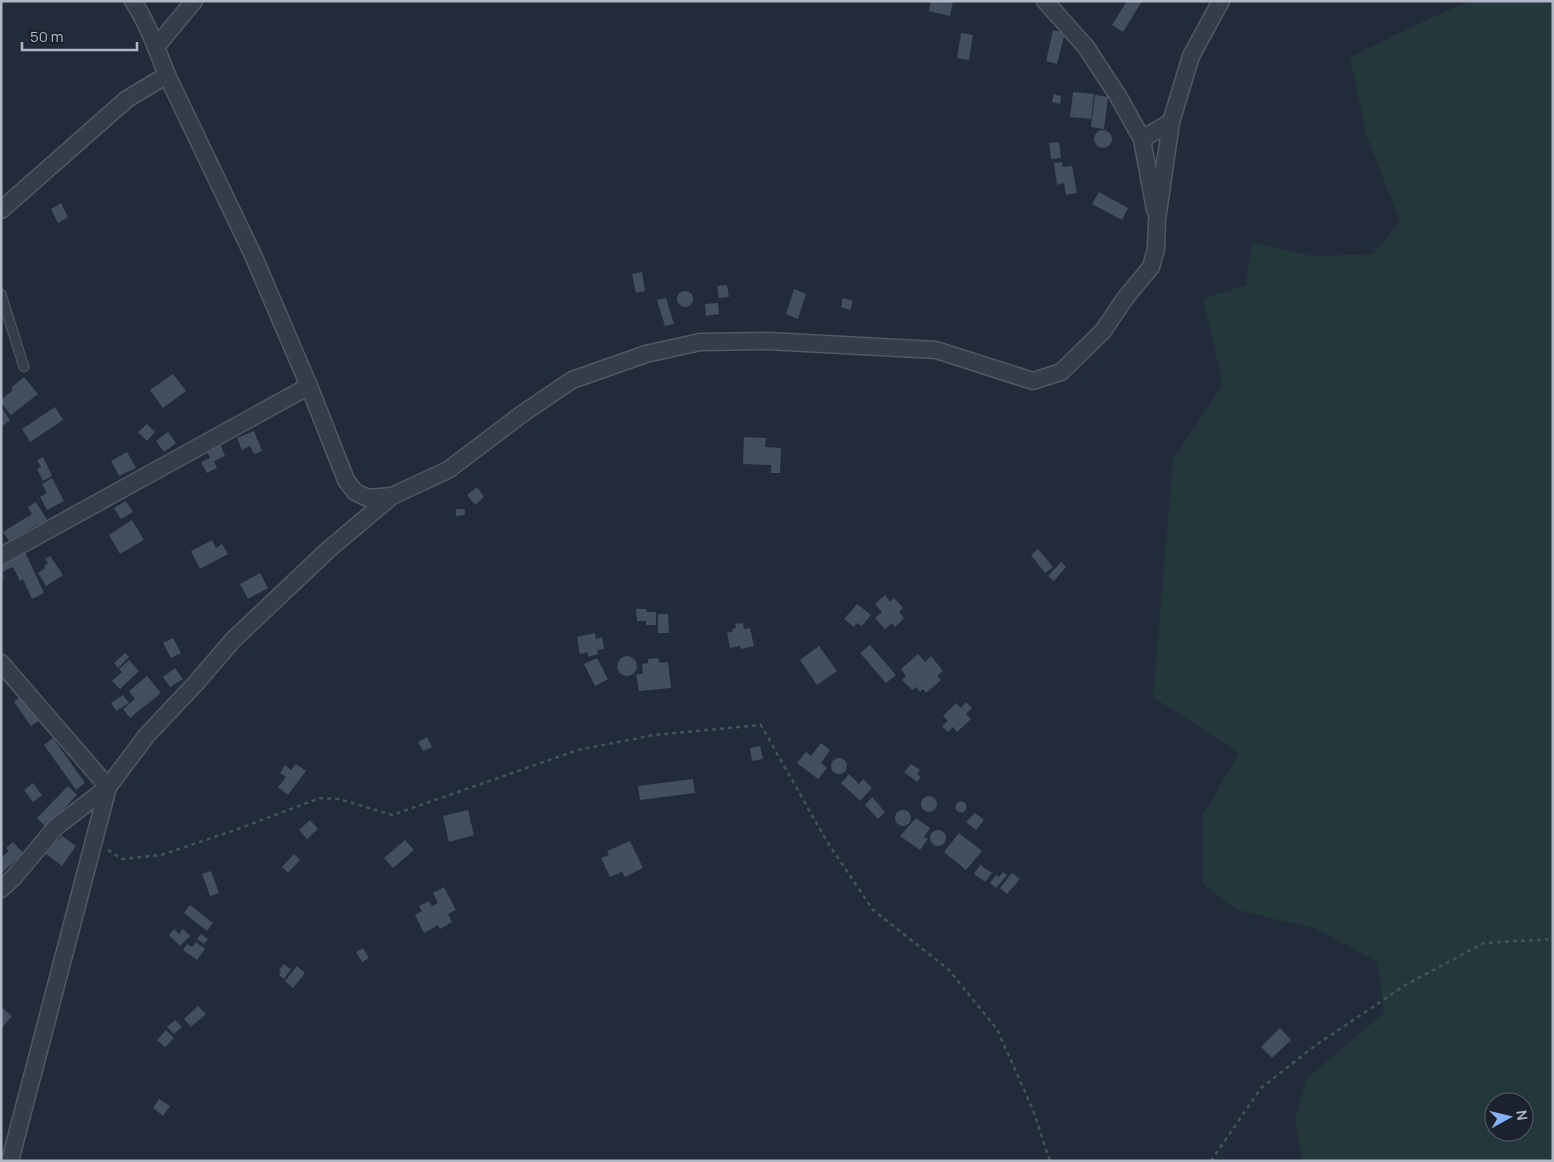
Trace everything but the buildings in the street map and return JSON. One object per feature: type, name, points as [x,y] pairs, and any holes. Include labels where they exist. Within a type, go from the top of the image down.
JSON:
[{"type":"street","points":[[133,1],[139,10],[167,75],[253,255],[309,386],[346,480],[356,492],[368,498],[392,496]]},
{"type":"street","points":[[156,47],[194,1]]},
{"type":"street","points":[[1045,1],[1086,47],[1118,96],[1142,139],[1149,187],[1157,220]]},
{"type":"street","points":[[1,889],[14,877],[56,827],[108,786],[147,735],[233,640],[328,550],[392,496],[448,470],[522,414],[572,380],[646,354],[700,342],[768,341],[936,350],[1033,381],[1061,372],[1103,331],[1126,297],[1151,267],[1156,249],[1157,220],[1171,122],[1190,56],[1221,1]]},
{"type":"street","points":[[1,210],[126,99],[167,75]]},
{"type":"street","points":[[1142,139],[1171,122]]},
{"type":"street","points":[[1,556],[309,386]]},
{"type":"street","points":[[1,663],[108,786]]},
{"type":"street","points":[[10,1161],[108,786]]},
{"type":"lane","points":[[1,294],[24,367]]},
{"type":"path","points":[[94,842],[122,859],[161,855],[238,829],[320,798],[339,799],[392,815],[578,750],[654,735],[760,725],[826,840],[873,910],[948,968],[997,1028],[1032,1110],[1050,1161]]},
{"type":"path","points":[[1211,1161],[1261,1088],[1316,1045],[1400,990],[1484,943],[1553,939]]},
{"type":"shaded area","points":[[1469,1],[1553,1],[1553,1161],[1302,1161],[1295,1119],[1306,1079],[1384,1013],[1378,962],[1316,929],[1235,909],[1203,884],[1203,815],[1239,753],[1153,697],[1173,459],[1223,385],[1203,299],[1246,285],[1252,242],[1312,256],[1373,254],[1400,221],[1366,134],[1350,57]]}]
